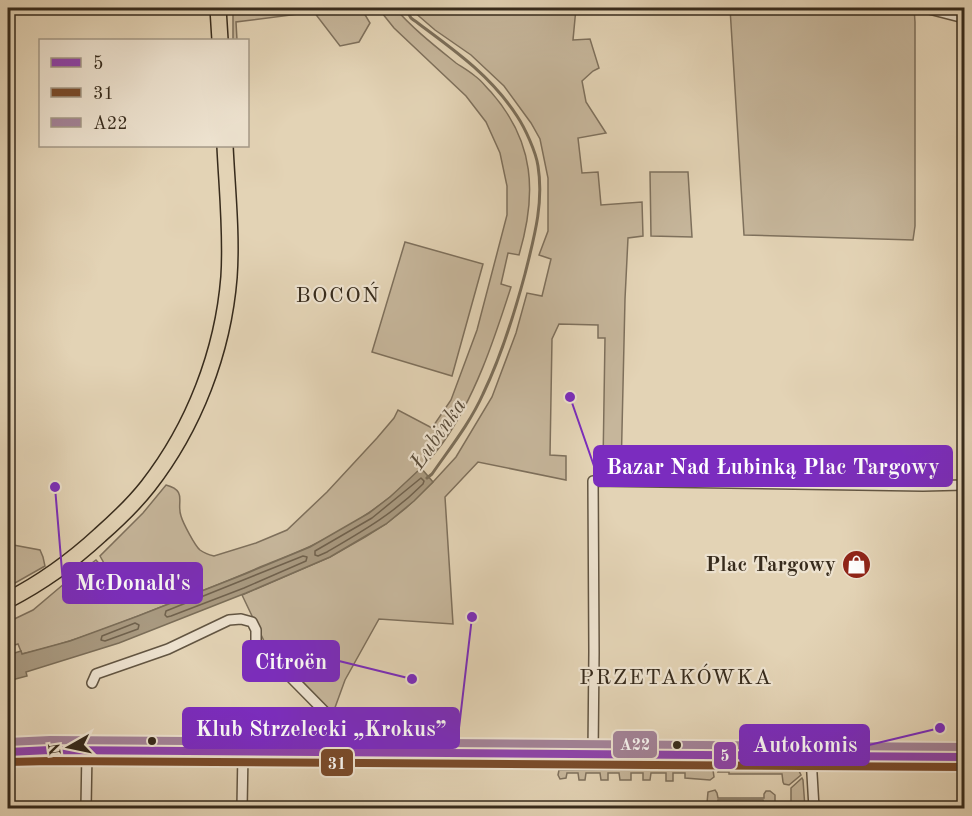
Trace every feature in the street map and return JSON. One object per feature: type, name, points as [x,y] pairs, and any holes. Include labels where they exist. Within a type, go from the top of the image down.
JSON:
[{"type":"main road","points":[[218,8],[220,39]]},
{"type":"main road","points":[[8,600],[66,564],[117,519],[159,471],[190,420],[213,359],[229,278],[230,236],[225,147]]},
{"type":"main road","points":[[8,752],[964,757]]},
{"type":"street","points":[[925,8],[964,18]]},
{"type":"street","points":[[592,754],[593,481],[964,485]]},
{"type":"street","points":[[92,683],[96,674],[168,649],[229,620],[247,620],[255,626],[256,642],[326,713],[333,729],[333,752]]},
{"type":"street","points":[[86,808],[87,751]]},
{"type":"street","points":[[242,808],[243,752]]},
{"type":"street","points":[[811,757],[814,808]]},
{"type":"shaded area","points":[[233,8],[361,8],[370,23],[359,42],[340,46],[314,12],[236,22],[237,39],[233,39]]},
{"type":"shaded area","points":[[378,8],[395,8],[424,37],[477,78],[491,92],[506,111],[516,130],[524,149],[528,169],[530,190],[525,233],[519,255],[508,253],[501,284],[511,287],[474,388],[454,426],[429,460],[399,490],[330,537],[218,584],[81,637],[22,654],[18,644],[8,647],[8,622],[33,610],[96,560],[103,568],[105,565],[100,556],[143,513],[166,485],[173,487],[179,494],[181,516],[195,544],[202,551],[214,556],[256,543],[287,530],[327,492],[377,438],[398,410],[432,428],[451,400],[477,330],[507,215],[507,186],[500,153],[486,122],[466,96],[394,28]]},
{"type":"shaded area","points":[[411,8],[576,8],[573,40],[590,39],[599,68],[582,81],[586,102],[606,133],[578,138],[582,173],[598,172],[601,205],[642,202],[643,236],[628,238],[621,473],[608,475],[598,471],[596,464],[603,464],[605,338],[598,338],[598,325],[559,324],[552,339],[550,455],[566,456],[566,480],[478,462],[445,497],[453,624],[379,619],[345,680],[333,713],[265,643],[242,595],[330,557],[386,524],[406,508],[456,457],[492,397],[516,333],[527,293],[542,296],[551,259],[539,255],[548,231],[548,178],[540,139],[504,86],[471,55],[435,30]]},
{"type":"shaded area","points":[[730,8],[914,8],[915,226],[913,240],[744,235]]},
{"type":"shaded area","points":[[650,172],[688,172],[692,237],[651,236]]},
{"type":"shaded area","points":[[405,242],[483,264],[452,376],[372,352]]},
{"type":"shaded area","points":[[8,544],[40,550],[45,566],[8,587]]},
{"type":"shaded area","points":[[564,762],[791,765],[800,768],[561,766]]},
{"type":"shaded area","points":[[559,770],[713,770],[714,777],[710,780],[685,778],[685,773],[673,773],[673,781],[666,781],[666,773],[651,773],[650,780],[643,780],[643,773],[631,773],[631,780],[620,780],[619,773],[608,773],[608,780],[601,780],[600,773],[586,773],[585,780],[579,780],[578,773],[567,773],[566,778],[560,779]]},
{"type":"shaded area","points":[[719,770],[799,771],[801,775],[789,785],[784,784],[782,774],[729,774],[729,772],[718,772]]},
{"type":"shaded area","points":[[802,778],[805,808],[791,808],[791,788]]},
{"type":"shaded area","points":[[715,790],[718,798],[764,798],[766,791],[770,791],[775,795],[775,802],[769,808],[765,806],[763,800],[718,800],[716,807],[713,807],[707,803],[708,792]]},
{"type":"water","points":[[421,468],[433,482],[414,501],[386,524],[330,557],[119,643],[26,672],[27,676],[8,681],[8,655],[21,651],[22,654],[70,641],[310,547],[369,513]]},
{"type":"waterway","name":"Łubinka","points":[[405,8],[411,18],[482,74],[506,101],[530,140],[537,160],[540,180],[535,234],[502,350],[478,405],[432,474],[427,478]]},
{"type":"transit line","name":"A22","points":[[8,742],[50,740],[964,747]]},
{"type":"transit line","name":"5","points":[[8,752],[50,750],[964,757]]},
{"type":"transit line","name":"31","points":[[8,762],[964,767]]},
{"type":"place","name":"Bazar Nad Łubinką Plac Targowy","points":[[570,397]]},
{"type":"place","name":"McDonald's","points":[[55,487]]},
{"type":"place","name":"Plac Targowy","points":[[857,564]]},
{"type":"place","name":"Klub Strzelecki „Krokus”","points":[[472,617]]},
{"type":"place","name":"Citroën","points":[[412,679]]},
{"type":"place","name":"Autokomis","points":[[940,728]]},
{"type":"district","name":"BOCOŃ","points":[[338,294]]},
{"type":"district","name":"PRZETAKÓWKA","points":[[676,676]]}]
